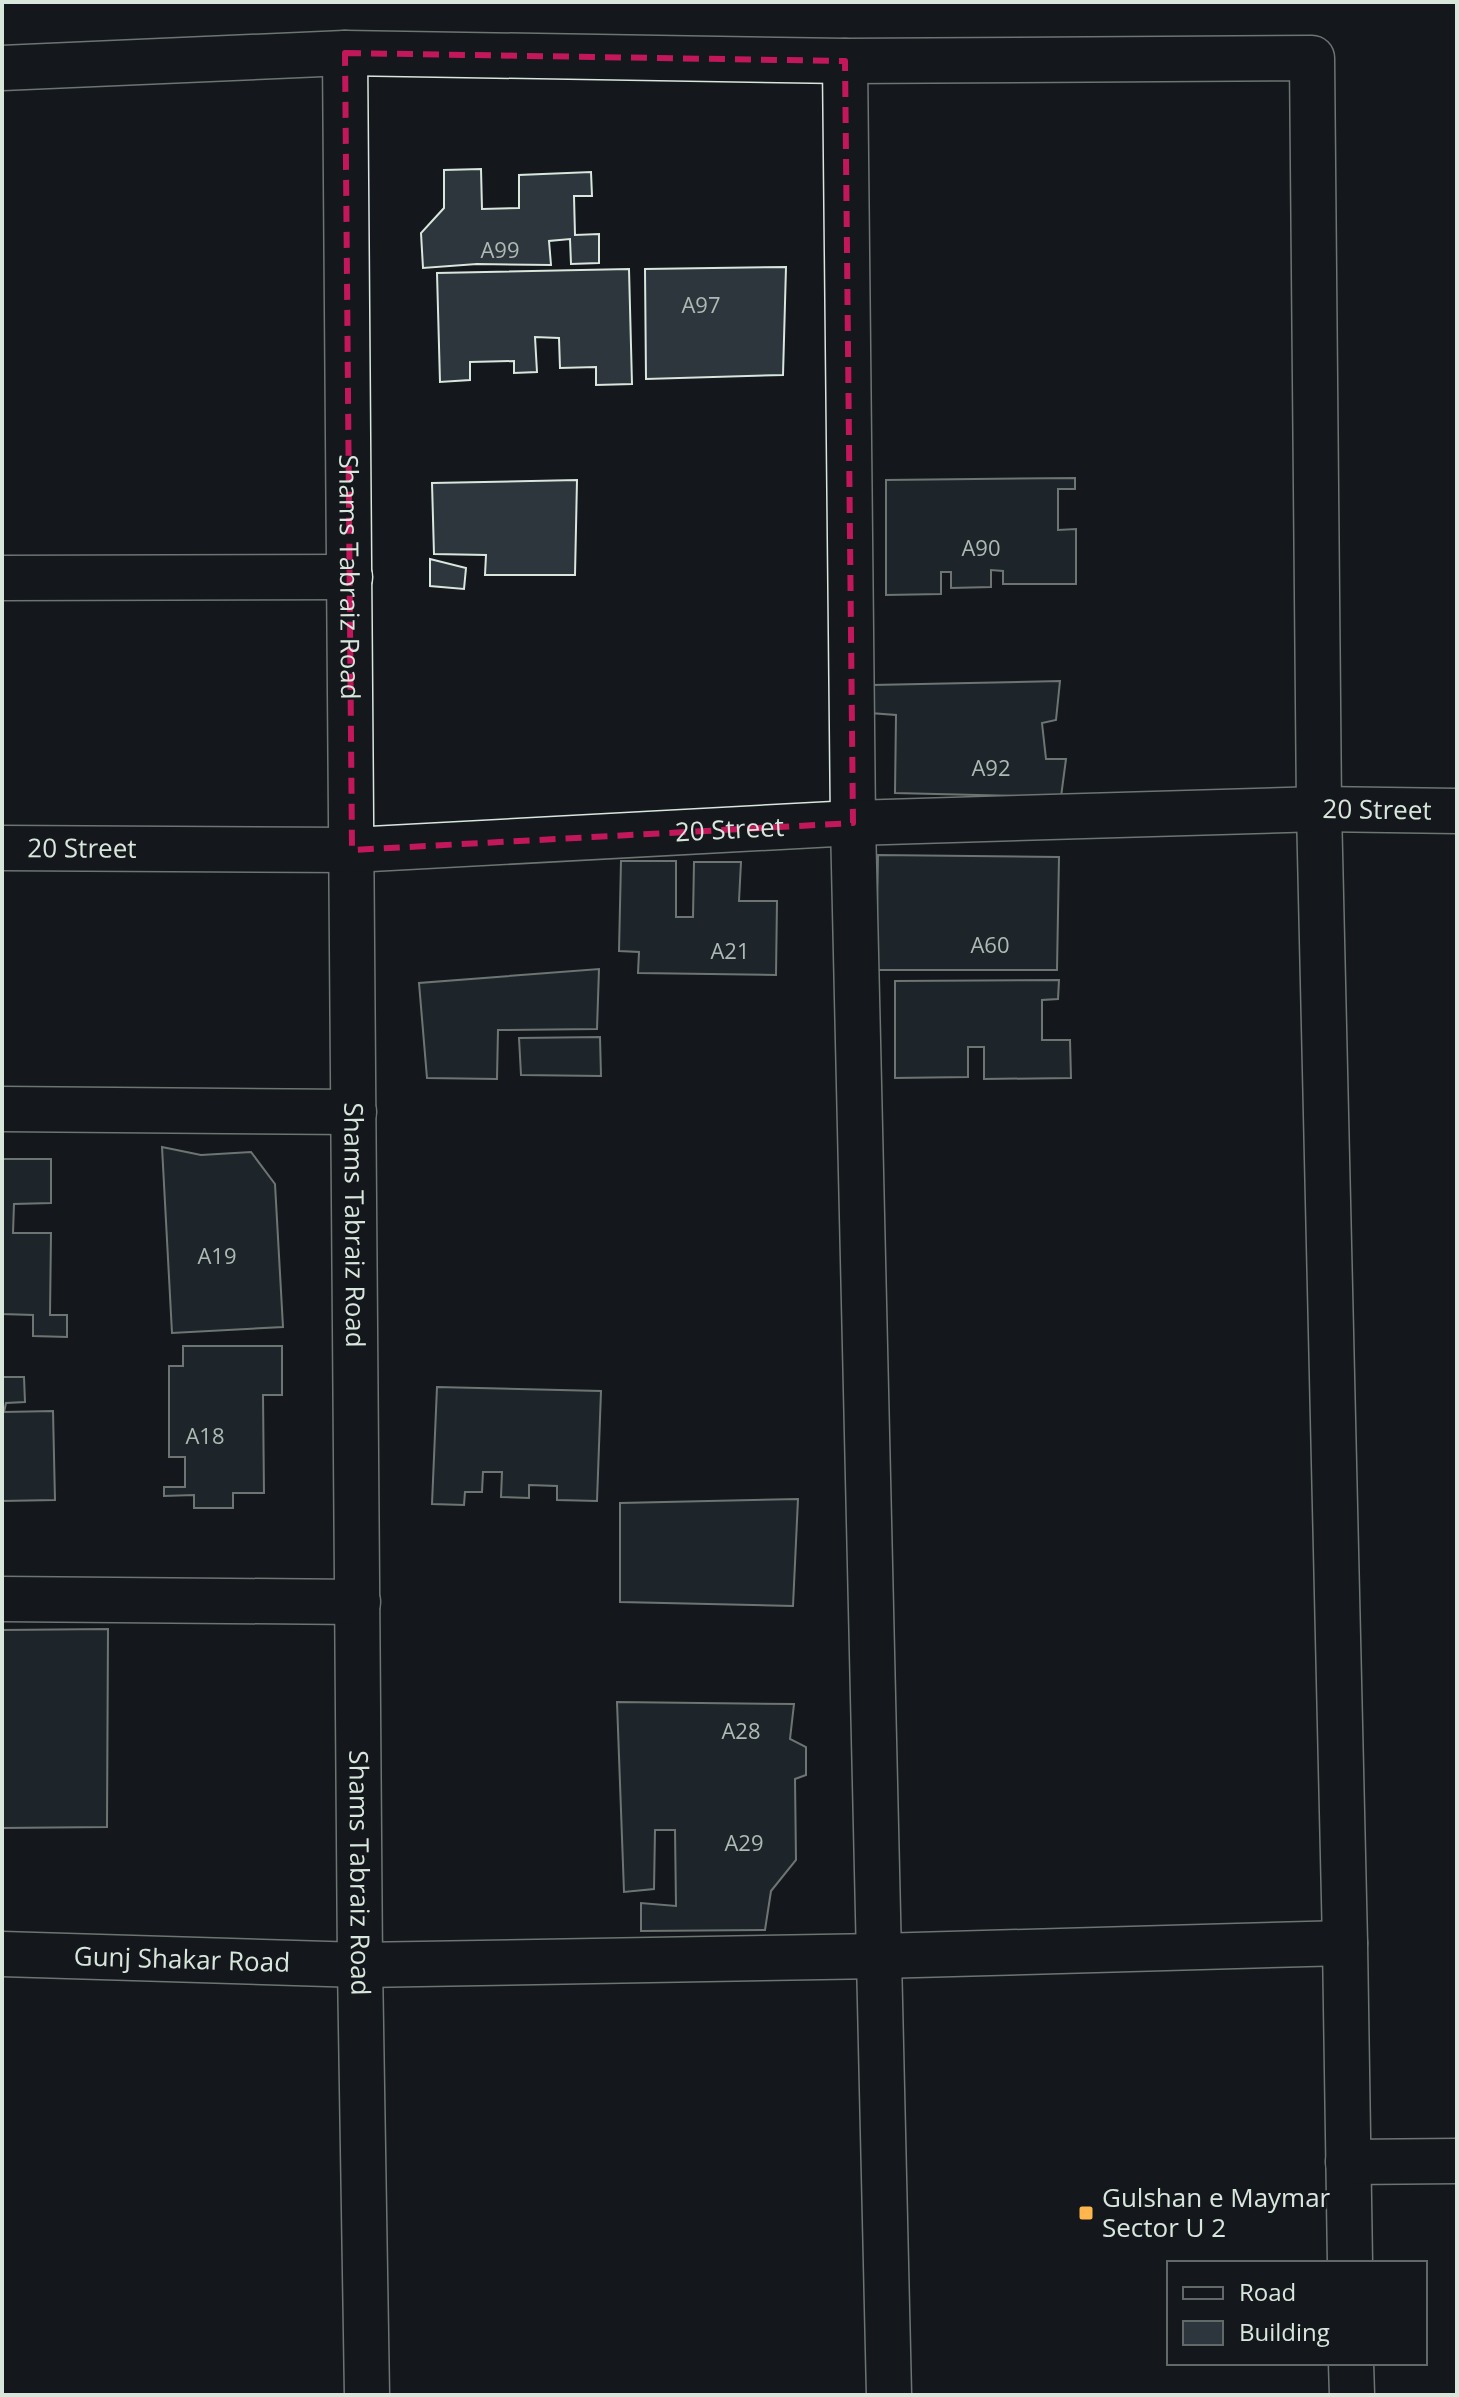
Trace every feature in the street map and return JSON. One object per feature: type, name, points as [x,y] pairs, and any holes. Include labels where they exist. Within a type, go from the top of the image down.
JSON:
[{"type":"street","points":[[2,68],[345,53],[845,61],[1312,58],[1319,809],[1350,2261]]},
{"type":"street","name":"Shams Tabraiz Road","points":[[345,53],[360,1965],[367,2395]]},
{"type":"street","points":[[845,61],[853,823],[889,2395]]},
{"type":"street","points":[[2,578],[350,577]]},
{"type":"street","name":"20 Street","points":[[2,848],[352,850],[853,823],[1319,809],[1457,811]]},
{"type":"street","points":[[2,1109],[354,1112]]},
{"type":"street","points":[[2,1599],[358,1602]]},
{"type":"street","name":"Gunj Shakar Road","points":[[2,1954],[360,1965],[879,1956],[1345,1943]]},
{"type":"street","points":[[1348,2162],[1457,2161]]},
{"type":"street","points":[[1351,2365],[1352,2395]]},
{"type":"highlighted area","points":[[345,53],[845,61],[853,823],[352,850]]},
{"type":"building","points":[[481,169],[482,209],[519,208],[519,175],[591,172],[592,196],[574,196],[575,235],[599,234],[599,263],[571,264],[570,239],[549,241],[551,265],[477,264],[423,268],[421,233],[444,208],[444,170]]},
{"type":"building","points":[[786,267],[783,375],[646,379],[645,269]]},
{"type":"building","points":[[629,269],[632,384],[596,385],[596,367],[560,368],[559,338],[535,337],[537,372],[514,373],[514,361],[470,362],[470,380],[440,382],[437,273]]},
{"type":"building","points":[[1075,478],[1075,489],[1058,489],[1058,530],[1076,529],[1076,584],[1003,584],[1003,571],[991,570],[991,587],[951,588],[951,572],[941,572],[941,594],[886,595],[886,480]]},
{"type":"building","points":[[577,480],[575,575],[485,575],[486,555],[434,554],[432,483]]},
{"type":"building","points":[[430,559],[466,568],[464,589],[430,586]]},
{"type":"building","points":[[1060,681],[1056,720],[1042,723],[1046,759],[1066,759],[1061,797],[895,793],[896,715],[870,713],[872,685]]},
{"type":"building","points":[[878,855],[1059,857],[1057,970],[876,970]]},
{"type":"building","points":[[621,861],[676,861],[676,917],[693,917],[694,862],[741,862],[739,901],[777,901],[776,975],[638,973],[639,952],[619,951]]},
{"type":"building","points":[[599,969],[597,1029],[498,1030],[497,1079],[427,1078],[419,983]]},
{"type":"building","points":[[1059,980],[1058,999],[1042,1000],[1042,1040],[1070,1040],[1071,1078],[984,1079],[984,1047],[968,1047],[968,1077],[895,1078],[895,981]]},
{"type":"building","points":[[600,1037],[601,1076],[521,1075],[519,1038]]},
{"type":"building","points":[[162,1147],[201,1155],[251,1152],[275,1184],[283,1327],[172,1333]]},
{"type":"building","points":[[2,1159],[51,1159],[51,1203],[14,1204],[13,1233],[51,1233],[50,1315],[67,1315],[67,1337],[33,1336],[33,1315],[2,1314]]},
{"type":"building","points":[[183,1346],[282,1346],[282,1395],[263,1395],[264,1493],[233,1493],[233,1508],[194,1508],[194,1495],[164,1496],[164,1487],[185,1487],[185,1457],[169,1457],[169,1366],[183,1366]]},
{"type":"building","points":[[2,1377],[24,1377],[25,1402],[6,1403],[4,1412],[53,1411],[55,1500],[2,1501]]},
{"type":"building","points":[[437,1387],[601,1391],[597,1501],[557,1500],[557,1486],[529,1485],[529,1498],[501,1497],[502,1472],[483,1472],[482,1492],[465,1492],[464,1505],[432,1504]]},
{"type":"building","points":[[798,1499],[793,1606],[620,1602],[620,1503]]},
{"type":"building","points":[[108,1629],[107,1827],[2,1828],[2,1630]]},
{"type":"building","points":[[617,1702],[794,1704],[790,1739],[806,1747],[806,1775],[795,1779],[796,1860],[771,1891],[765,1930],[641,1931],[641,1903],[676,1906],[675,1830],[655,1830],[654,1889],[624,1892]]},
{"type":"place","name":"Gulshan e Maymar Sector U 2","points":[[1086,2213]]}]
